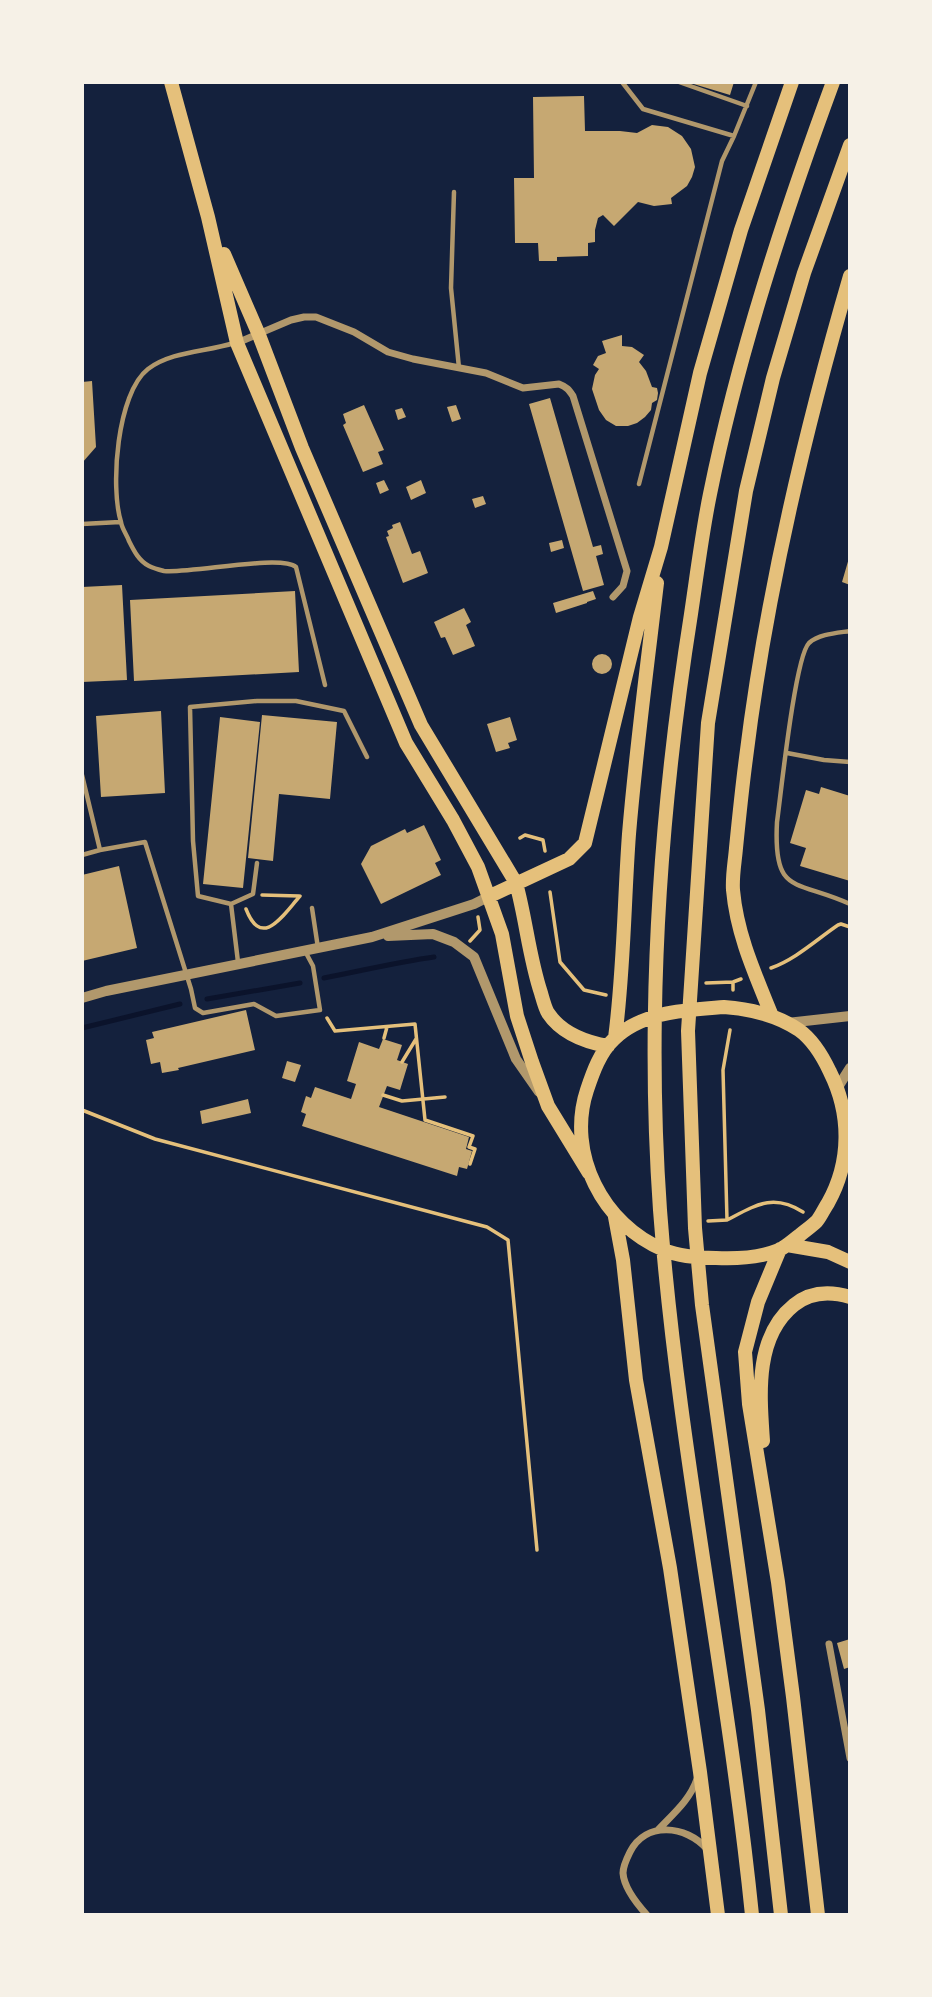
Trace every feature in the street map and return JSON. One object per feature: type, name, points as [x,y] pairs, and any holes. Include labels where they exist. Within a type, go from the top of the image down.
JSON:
[{"type":"highway","points":[[171,82],[208,217],[237,342],[406,743],[453,820],[490,896],[502,934],[517,1016],[548,1106],[615,1217],[650,1243],[666,1251],[687,1256],[719,1259],[756,1257],[784,1247],[816,1222],[837,1187],[848,1153],[846,1119],[838,1087],[822,1056],[802,1032],[787,1023],[772,1016],[724,1007],[674,1011],[652,1018],[612,1042],[581,1040],[561,1028],[547,1012],[516,883],[421,725],[302,448],[259,335],[208,217]]},
{"type":"highway","points":[[490,896],[569,859],[585,843],[640,617],[661,547],[704,360],[741,230],[793,82]]},
{"type":"highway","points":[[752,1915],[668,1298],[656,1116],[657,960],[663,831],[674,720],[709,495],[739,371],[797,180],[833,82]]},
{"type":"highway","points":[[781,1915],[758,1710],[702,1305],[695,1228],[688,1031],[708,723],[746,491],[774,378],[804,274],[850,145]]},
{"type":"highway","points":[[772,1016],[739,929],[733,887],[740,803],[754,689],[772,585],[806,438],[850,276]]},
{"type":"highway","points":[[589,1172],[580,1131],[583,1100],[594,1069],[612,1042],[620,996],[629,832],[661,547]]},
{"type":"highway","points":[[615,1217],[623,1260],[636,1380],[670,1568],[718,1915]]},
{"type":"highway","points":[[784,1247],[828,1252],[850,1262]]},
{"type":"highway","points":[[784,1247],[758,1302],[745,1352],[749,1404],[778,1582],[818,1915]]},
{"type":"highway","points":[[778,1582],[761,1411],[761,1377],[766,1351],[775,1324],[799,1301],[821,1293],[850,1297]]},
{"type":"street","points":[[237,342],[292,320],[316,317],[354,332],[388,352],[486,373],[523,388],[559,384],[570,390],[627,571],[623,586],[613,597]]},
{"type":"street","points":[[82,998],[372,937],[474,904],[490,896]]},
{"type":"street","points":[[372,937],[433,934],[454,942],[474,957],[516,1059],[548,1106]]},
{"type":"street","points":[[787,1023],[850,1016]]},
{"type":"street","points":[[838,1087],[850,1068]]},
{"type":"street","points":[[829,1644],[850,1758]]},
{"type":"street","points":[[658,1831],[686,1800],[700,1772]]},
{"type":"street","points":[[647,1915],[629,1891],[623,1874],[634,1844],[644,1836],[672,1830],[699,1840],[709,1853]]},
{"type":"lane","points":[[622,82],[643,109],[734,136]]},
{"type":"lane","points":[[679,82],[747,106]]},
{"type":"lane","points":[[639,484],[722,161],[756,82]]},
{"type":"lane","points":[[454,192],[451,288],[459,368]]},
{"type":"lane","points":[[237,342],[169,358],[146,370],[132,392],[123,417],[117,455],[116,488],[120,522],[141,561],[164,571],[292,563],[296,567],[325,685]]},
{"type":"lane","points":[[82,523],[120,522]]},
{"type":"lane","points":[[850,631],[819,637],[806,646],[796,687],[777,822],[776,851],[780,869],[792,882],[850,904]]},
{"type":"lane","points":[[257,863],[253,894],[231,904],[198,896],[193,841],[190,707],[257,701],[296,701],[344,711],[367,757]]},
{"type":"lane","points":[[787,752],[824,760],[850,762]]},
{"type":"lane","points":[[82,775],[100,850]]},
{"type":"lane","points":[[82,855],[145,842],[195,1008],[203,1013],[254,1004],[276,1016],[320,1010],[313,966],[304,950]]},
{"type":"lane","points":[[231,904],[238,965]]},
{"type":"lane","points":[[312,908],[318,948]]},
{"type":"path","points":[[520,838],[525,835],[543,840],[545,851]]},
{"type":"path","points":[[550,892],[560,962],[584,990],[607,995]]},
{"type":"path","points":[[242,899],[251,922],[259,928],[266,928],[274,925],[300,896],[253,894]]},
{"type":"path","points":[[469,942],[480,930],[478,914]]},
{"type":"path","points":[[773,967],[838,925],[850,927]]},
{"type":"path","points":[[733,989],[731,982],[741,979]]},
{"type":"path","points":[[324,1013],[335,1031],[415,1024],[425,1120],[472,1136],[469,1147],[475,1149],[470,1164]]},
{"type":"path","points":[[384,1038],[387,1027]]},
{"type":"path","points":[[730,1030],[723,1070],[727,1220],[764,1203],[780,1202],[803,1212]]},
{"type":"path","points":[[402,1062],[417,1037]]},
{"type":"path","points":[[383,1095],[402,1101],[445,1097]]},
{"type":"path","points":[[82,1110],[155,1139],[487,1227],[508,1240],[537,1550]]},
{"type":"building","points":[[687,82],[734,82],[730,95]]},
{"type":"building","points":[[584,96],[585,131],[637,133],[652,125],[668,127],[682,136],[691,149],[695,167],[687,186],[671,198],[672,204],[654,206],[638,202],[614,226],[603,215],[598,218],[595,242],[588,243],[588,256],[557,257],[557,261],[539,261],[538,243],[515,243],[514,178],[534,178],[533,97]]},
{"type":"building","points":[[622,335],[622,346],[632,347],[644,355],[639,362],[658,393],[657,400],[652,403],[651,410],[645,417],[628,426],[616,426],[606,420],[599,410],[592,389],[599,369],[593,365],[598,356],[606,353],[602,341]]},
{"type":"building","points":[[92,381],[96,447],[82,463],[82,382]]},
{"type":"building","points":[[550,398],[593,547],[601,545],[603,554],[596,556],[604,585],[583,591],[529,404]]},
{"type":"building","points":[[364,405],[384,450],[378,452],[383,464],[363,472],[343,425],[346,423],[343,414]]},
{"type":"building","points":[[456,405],[461,419],[452,422],[447,407]]},
{"type":"building","points":[[402,408],[406,417],[398,420],[395,410]]},
{"type":"building","points":[[384,480],[389,490],[380,494],[376,483]]},
{"type":"building","points":[[421,480],[426,493],[411,500],[406,487]]},
{"type":"building","points":[[483,496],[486,504],[475,508],[472,499]]},
{"type":"building","points":[[400,522],[412,554],[420,551],[428,573],[403,583],[386,537],[389,536],[387,531],[393,528],[392,525]]},
{"type":"building","points":[[562,540],[564,548],[551,552],[549,543]]},
{"type":"building","points":[[850,558],[850,585],[842,582]]},
{"type":"building","points":[[122,585],[127,680],[82,682],[82,587]]},
{"type":"building","points":[[295,591],[299,672],[134,681],[130,600]]},
{"type":"building","points":[[593,591],[596,599],[556,613],[553,603]]},
{"type":"building","points":[[464,608],[471,622],[466,625],[475,646],[453,655],[434,622]]},
{"type":"building","points":[[602,654],[609,657],[612,664],[609,671],[602,674],[595,671],[592,664],[595,657]]},
{"type":"building","points":[[161,711],[165,793],[101,797],[96,716]]},
{"type":"building","points":[[262,715],[337,722],[330,799],[279,794],[273,861],[248,858]]},
{"type":"building","points":[[220,717],[260,722],[243,888],[203,884]]},
{"type":"building","points":[[510,717],[517,740],[508,743],[510,748],[496,752],[487,724]]},
{"type":"building","points":[[821,787],[850,796],[850,881],[800,866],[806,848],[790,843],[806,790],[819,794]]},
{"type":"building","points":[[424,825],[441,860],[435,863],[441,875],[381,904],[361,864],[371,846],[405,829],[407,833]]},
{"type":"building","points":[[119,866],[137,948],[82,961],[82,875]]},
{"type":"building","points":[[246,1010],[255,1050],[162,1073],[160,1062],[151,1064],[146,1040],[154,1038],[152,1032]]},
{"type":"building","points":[[383,1039],[402,1045],[397,1060],[408,1064],[400,1090],[387,1086],[379,1107],[469,1137],[466,1149],[472,1151],[467,1169],[459,1167],[457,1176],[302,1126],[306,1114],[301,1112],[306,1096],[311,1098],[315,1087],[351,1099],[356,1084],[347,1081],[359,1042],[379,1049]]},
{"type":"building","points":[[287,1061],[301,1065],[295,1082],[282,1078]]},
{"type":"building","points":[[248,1099],[251,1113],[202,1124],[200,1111]]},
{"type":"building","points":[[850,1639],[850,1667],[844,1669],[837,1643]]},
{"type":"waterway","points":[[324,978],[434,957]]},
{"type":"waterway","points":[[207,999],[300,983]]},
{"type":"waterway","points":[[82,1028],[180,1004]]}]
